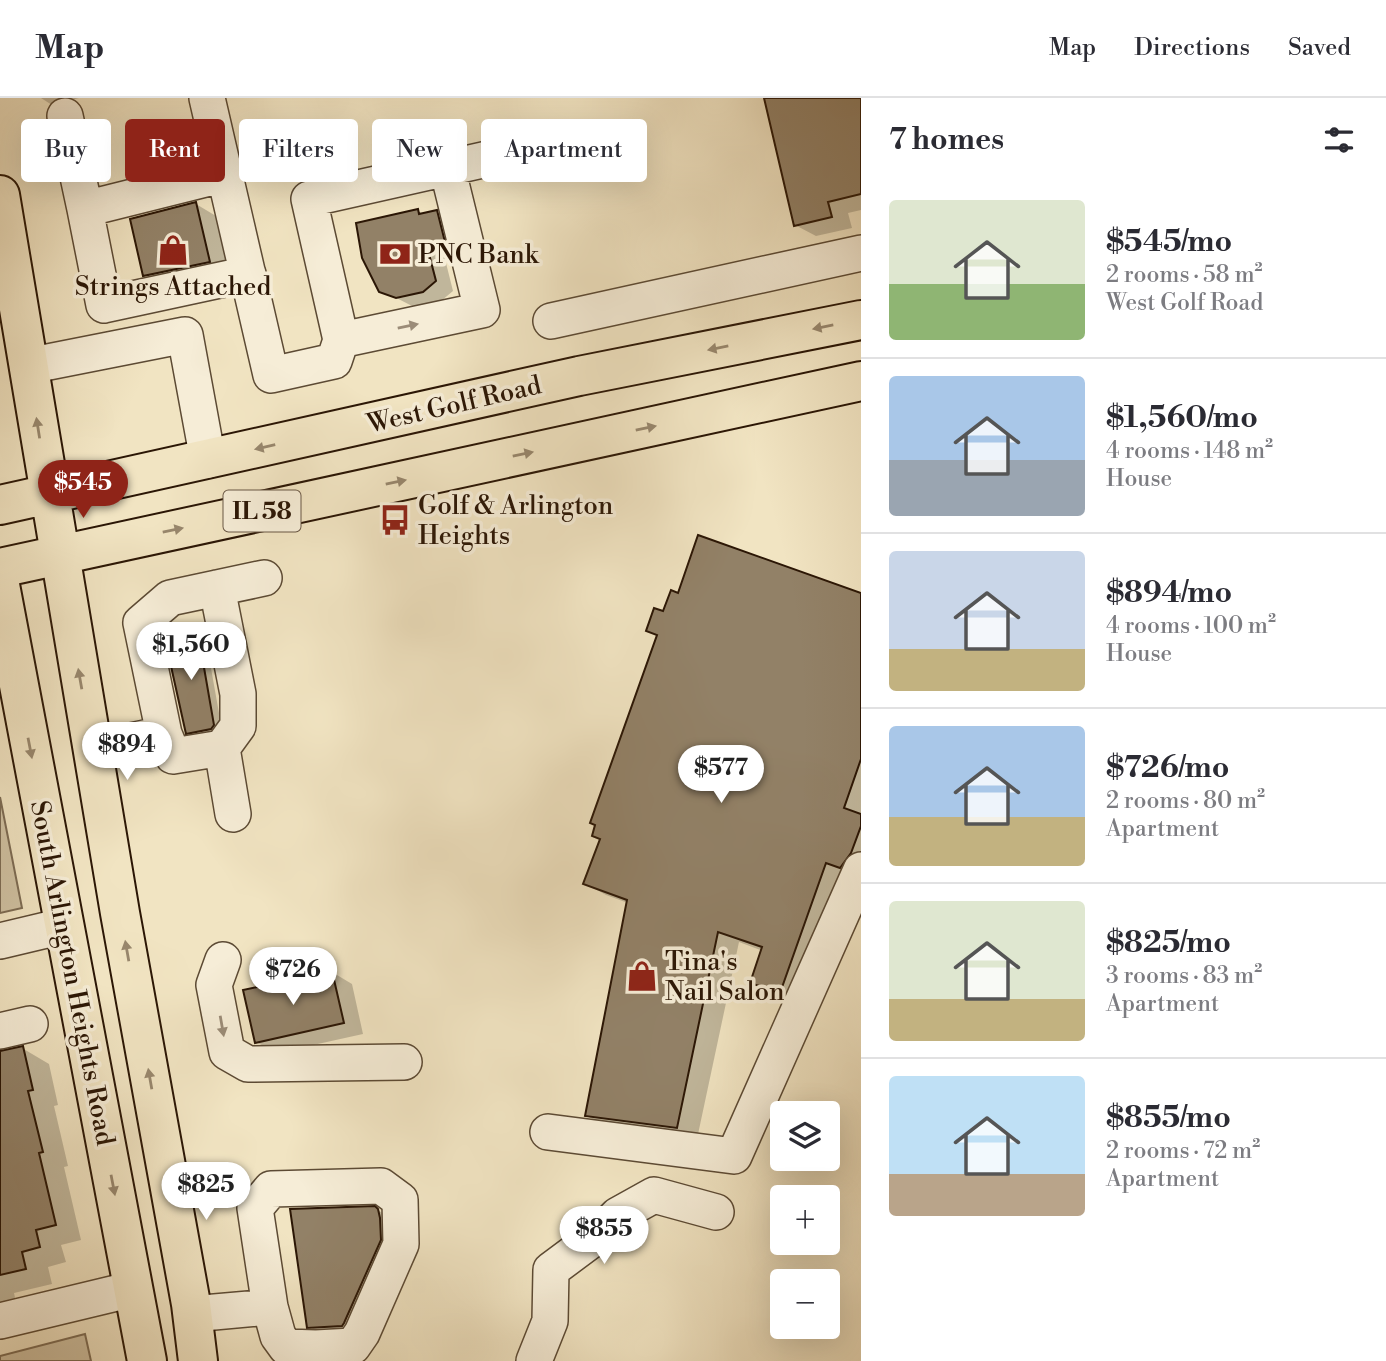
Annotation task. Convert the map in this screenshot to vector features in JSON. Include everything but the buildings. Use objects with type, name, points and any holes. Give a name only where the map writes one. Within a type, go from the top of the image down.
[{"type":"main road","name":"South Arlington Heights Road","points":[[0,195],[198,1361]]},
{"type":"main road","name":"West Golf Road","points":[[49,495],[579,376],[861,320]]},
{"type":"main road","name":"IL 58","points":[[0,568],[861,381]]},
{"type":"main road","name":"IL 58","points":[[0,505],[49,495]]},
{"type":"main road","name":"South Arlington Heights Road","points":[[0,585],[147,1361]]},
{"type":"street","points":[[207,98],[212,119]]},
{"type":"street","points":[[65,116],[104,305],[248,274]]},
{"type":"street","points":[[225,174],[271,375],[334,361],[341,340],[309,199],[382,182]]},
{"type":"street","points":[[85,209],[193,182]]},
{"type":"street","points":[[341,340],[482,310],[451,182]]},
{"type":"street","points":[[551,321],[861,253]]},
{"type":"street","points":[[28,366],[185,335],[208,460]]},
{"type":"street","points":[[216,588],[238,694],[238,726],[222,748],[173,756],[164,734],[141,622],[170,598],[216,588],[264,578]]},
{"type":"street","points":[[92,749],[164,734]]},
{"type":"street","points":[[222,748],[233,814]]},
{"type":"street","points":[[548,1132],[734,1156],[861,870]]},
{"type":"street","points":[[0,941],[63,926]]},
{"type":"street","points":[[223,960],[215,985],[227,1052],[248,1064],[404,1062]]},
{"type":"street","points":[[381,1186],[400,1200],[401,1244],[362,1333],[353,1346],[316,1349],[286,1347],[278,1336],[270,1307],[256,1208],[271,1189],[381,1186]]},
{"type":"street","points":[[534,1361],[550,1321],[551,1270],[598,1235],[618,1215],[654,1195],[716,1212]]},
{"type":"street","points":[[0,1321],[133,1289]]},
{"type":"street","points":[[192,1314],[270,1307]]},
{"type":"shaded area","points":[[0,797],[22,908],[0,913]]},
{"type":"shaded area","points":[[85,1334],[91,1361],[0,1361],[0,1356]]},
{"type":"place","name":"Strings Attached","points":[[173,250]]},
{"type":"place","name":"PNC Bank","points":[[395,254]]},
{"type":"place","name":"Golf & Arlington Heights","points":[[395,520]]},
{"type":"place","name":"Tina's Nail Salon","points":[[642,976]]}]
